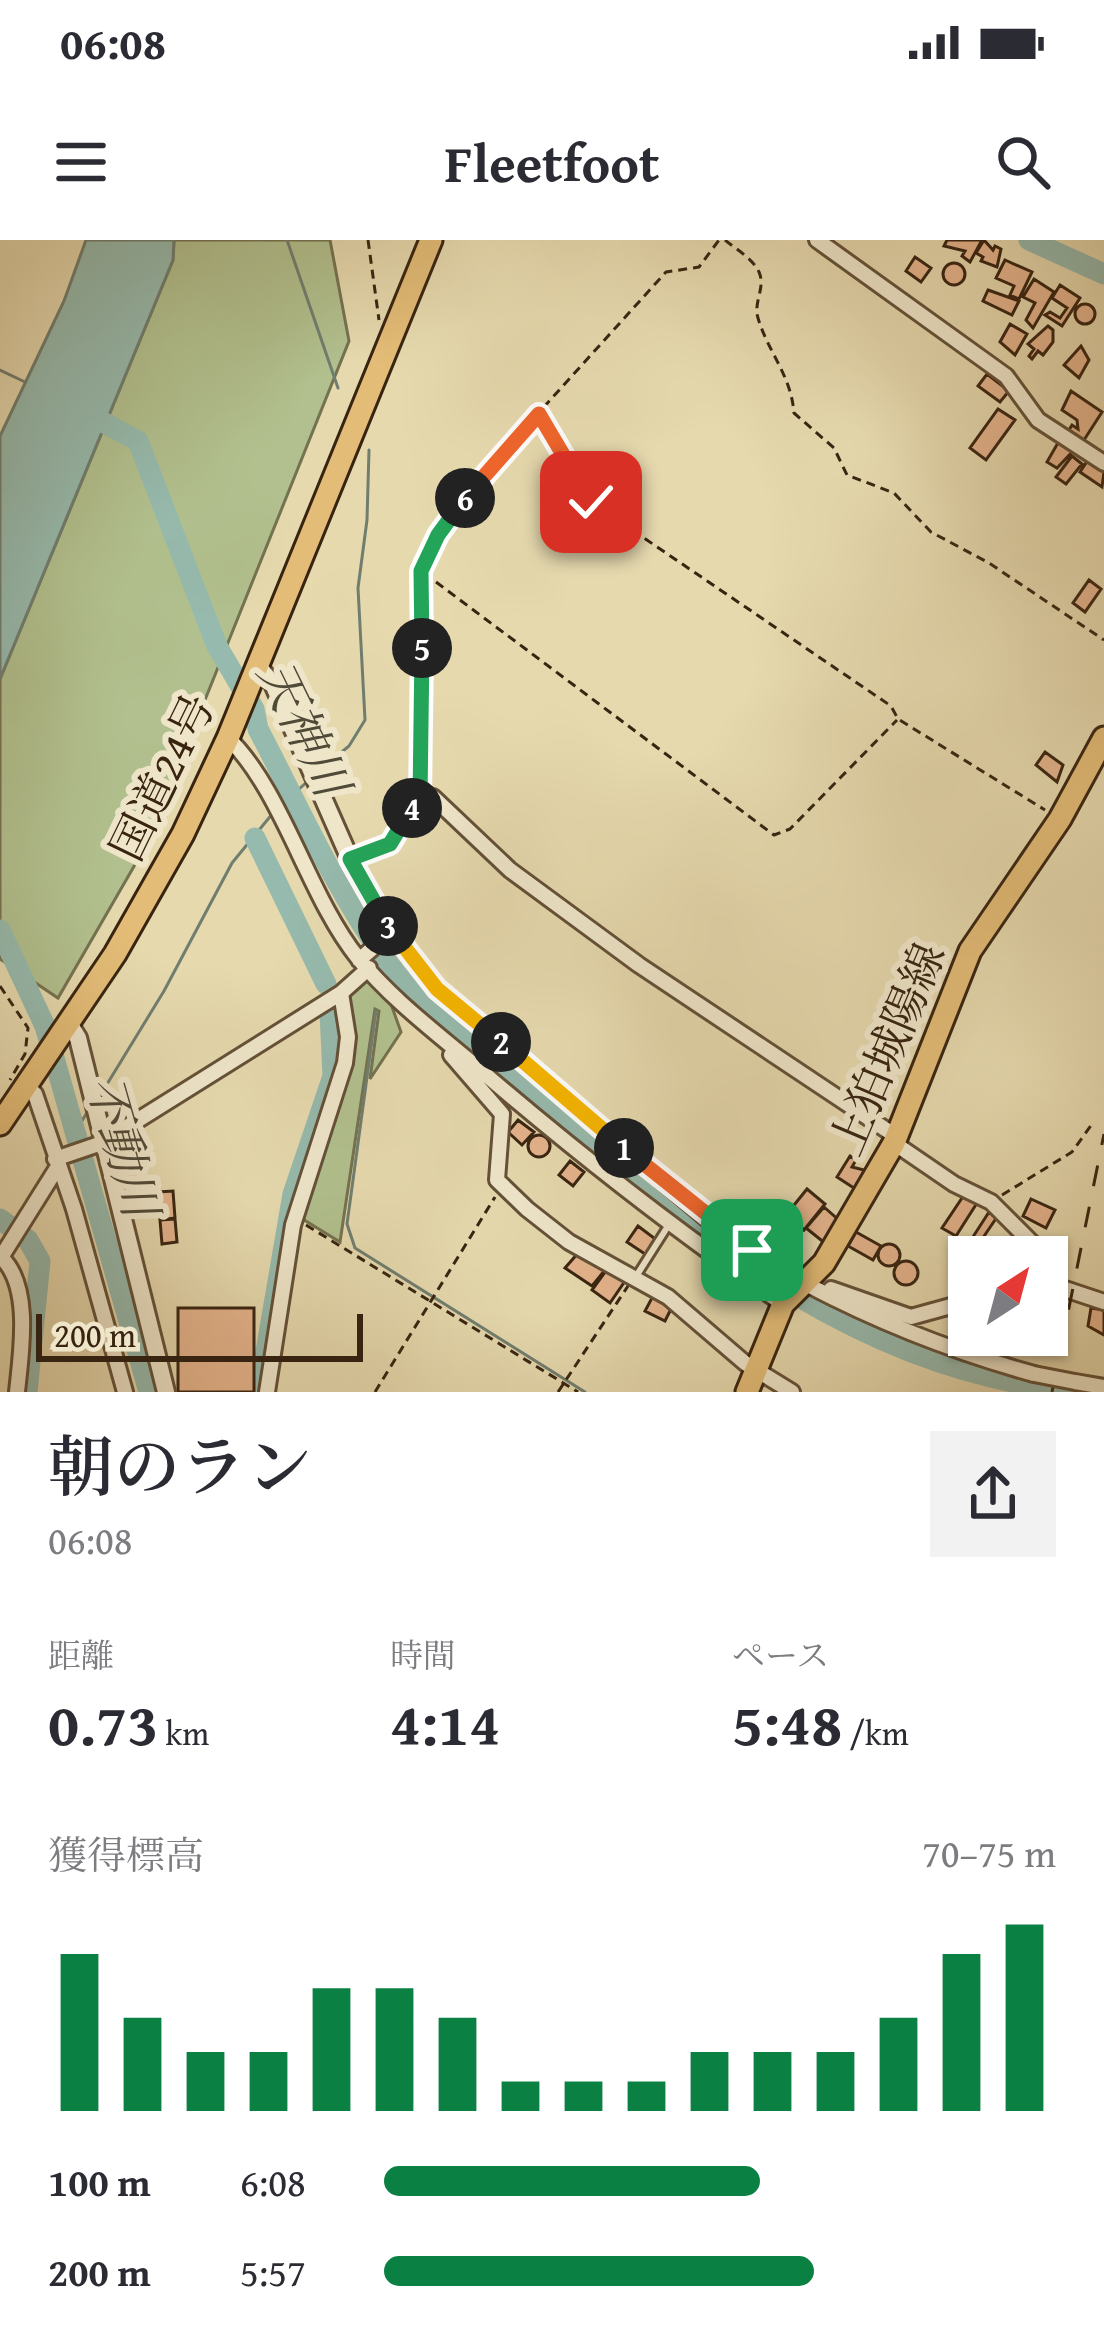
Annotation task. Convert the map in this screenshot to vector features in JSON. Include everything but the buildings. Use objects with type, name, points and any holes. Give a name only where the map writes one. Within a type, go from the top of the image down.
[{"type":"main road","name":"国道24号","points":[[0,1124],[23,1081],[68,1028],[183,834],[258,667],[431,240]]},
{"type":"main road","name":"上狛城陽線","points":[[747,1392],[794,1294],[844,1233],[896,1140],[970,951],[1060,819],[1104,738]]},
{"type":"street","points":[[818,240],[1006,376],[1038,420],[1104,463]]},
{"type":"street","points":[[258,667],[273,684],[350,859],[390,935],[437,989],[794,1294],[911,1317],[948,1307]]},
{"type":"street","points":[[228,738],[364,961],[500,1109],[504,1126],[495,1171],[502,1185],[569,1243],[668,1297],[757,1370],[792,1392]]},
{"type":"street","points":[[350,859],[390,844],[420,799],[433,797],[510,870],[954,1184],[991,1202],[1026,1236]]},
{"type":"street","points":[[17,1392],[20,1304],[16,1278],[4,1253],[58,1161],[100,1144],[341,993],[390,935]]},
{"type":"street","points":[[267,1392],[295,1218],[346,1063],[348,1037],[341,993]]},
{"type":"street","points":[[68,1028],[78,1038],[100,1144],[166,1392]]},
{"type":"street","points":[[429,1028],[668,1226],[794,1294],[962,1354],[1104,1388]]},
{"type":"street","points":[[23,1081],[35,1094],[74,1208],[125,1392]]},
{"type":"street","points":[[1068,1288],[1104,1302]]},
{"type":"lane","points":[[632,1280],[653,1255],[668,1226]]},
{"type":"path","points":[[368,240],[379,320],[389,344]]},
{"type":"path","points":[[420,799],[421,571],[438,535],[476,482],[666,272],[699,267],[722,240],[757,267],[759,321],[789,378],[794,413],[834,448],[847,476],[894,493],[931,532],[989,563],[1104,640]]},
{"type":"path","points":[[539,414],[591,502],[891,706],[898,719],[1060,819]]},
{"type":"path","points":[[421,571],[774,836],[790,829],[898,719]]},
{"type":"path","points":[[0,986],[28,1028],[23,1081]]},
{"type":"path","points":[[991,1202],[1072,1152],[1092,1124]]},
{"type":"path","points":[[375,1392],[502,1185]]},
{"type":"path","points":[[295,1218],[578,1392]]},
{"type":"path","points":[[558,1392],[632,1280]]},
{"type":"green space","points":[[174,240],[330,240],[349,341],[148,842],[58,998],[0,959],[0,679],[173,260]]},
{"type":"green space","points":[[367,978],[387,993],[401,1032],[370,1079],[379,1011],[375,1009],[340,1242],[301,1218],[349,1074],[353,1045],[349,994]]},
{"type":"water","points":[[86,240],[174,240],[173,260],[0,679],[0,436],[64,301]]},
{"type":"waterway","points":[[287,240],[338,388]]},
{"type":"waterway","points":[[1029,240],[1104,274]]},
{"type":"waterway","points":[[0,370],[25,382]]},
{"type":"waterway","name":"天神川","points":[[84,412],[138,441],[217,646],[254,709],[258,729],[349,904],[418,998],[694,1227],[806,1301],[926,1358],[1062,1392]]},
{"type":"waterway","points":[[320,770],[349,746],[365,720],[358,588],[369,450]]},
{"type":"waterway","name":"天神川","points":[[280,806],[308,781]]},
{"type":"waterway","points":[[101,1094],[164,991],[232,863],[273,813]]},
{"type":"waterway","points":[[255,838],[326,984]]},
{"type":"waterway","name":"不動川","points":[[0,930],[45,1026],[149,1392]]},
{"type":"waterway","name":"天神川","points":[[387,961],[388,967]]},
{"type":"waterway","points":[[376,1011],[347,1224],[355,1248],[585,1392]]},
{"type":"waterway","points":[[259,1392],[293,1194],[333,1076],[330,1013]]},
{"type":"waterway","points":[[75,1132],[88,1111]]},
{"type":"waterway","points":[[0,1219],[28,1240],[40,1261],[27,1392]]},
{"type":"railway","points":[[1052,1392],[1104,1134]]},
{"type":"route","points":[[591,502],[539,414],[476,482],[438,535],[421,571],[420,799],[390,844],[350,859],[392,933],[437,989],[653,1174],[752,1250]]}]
